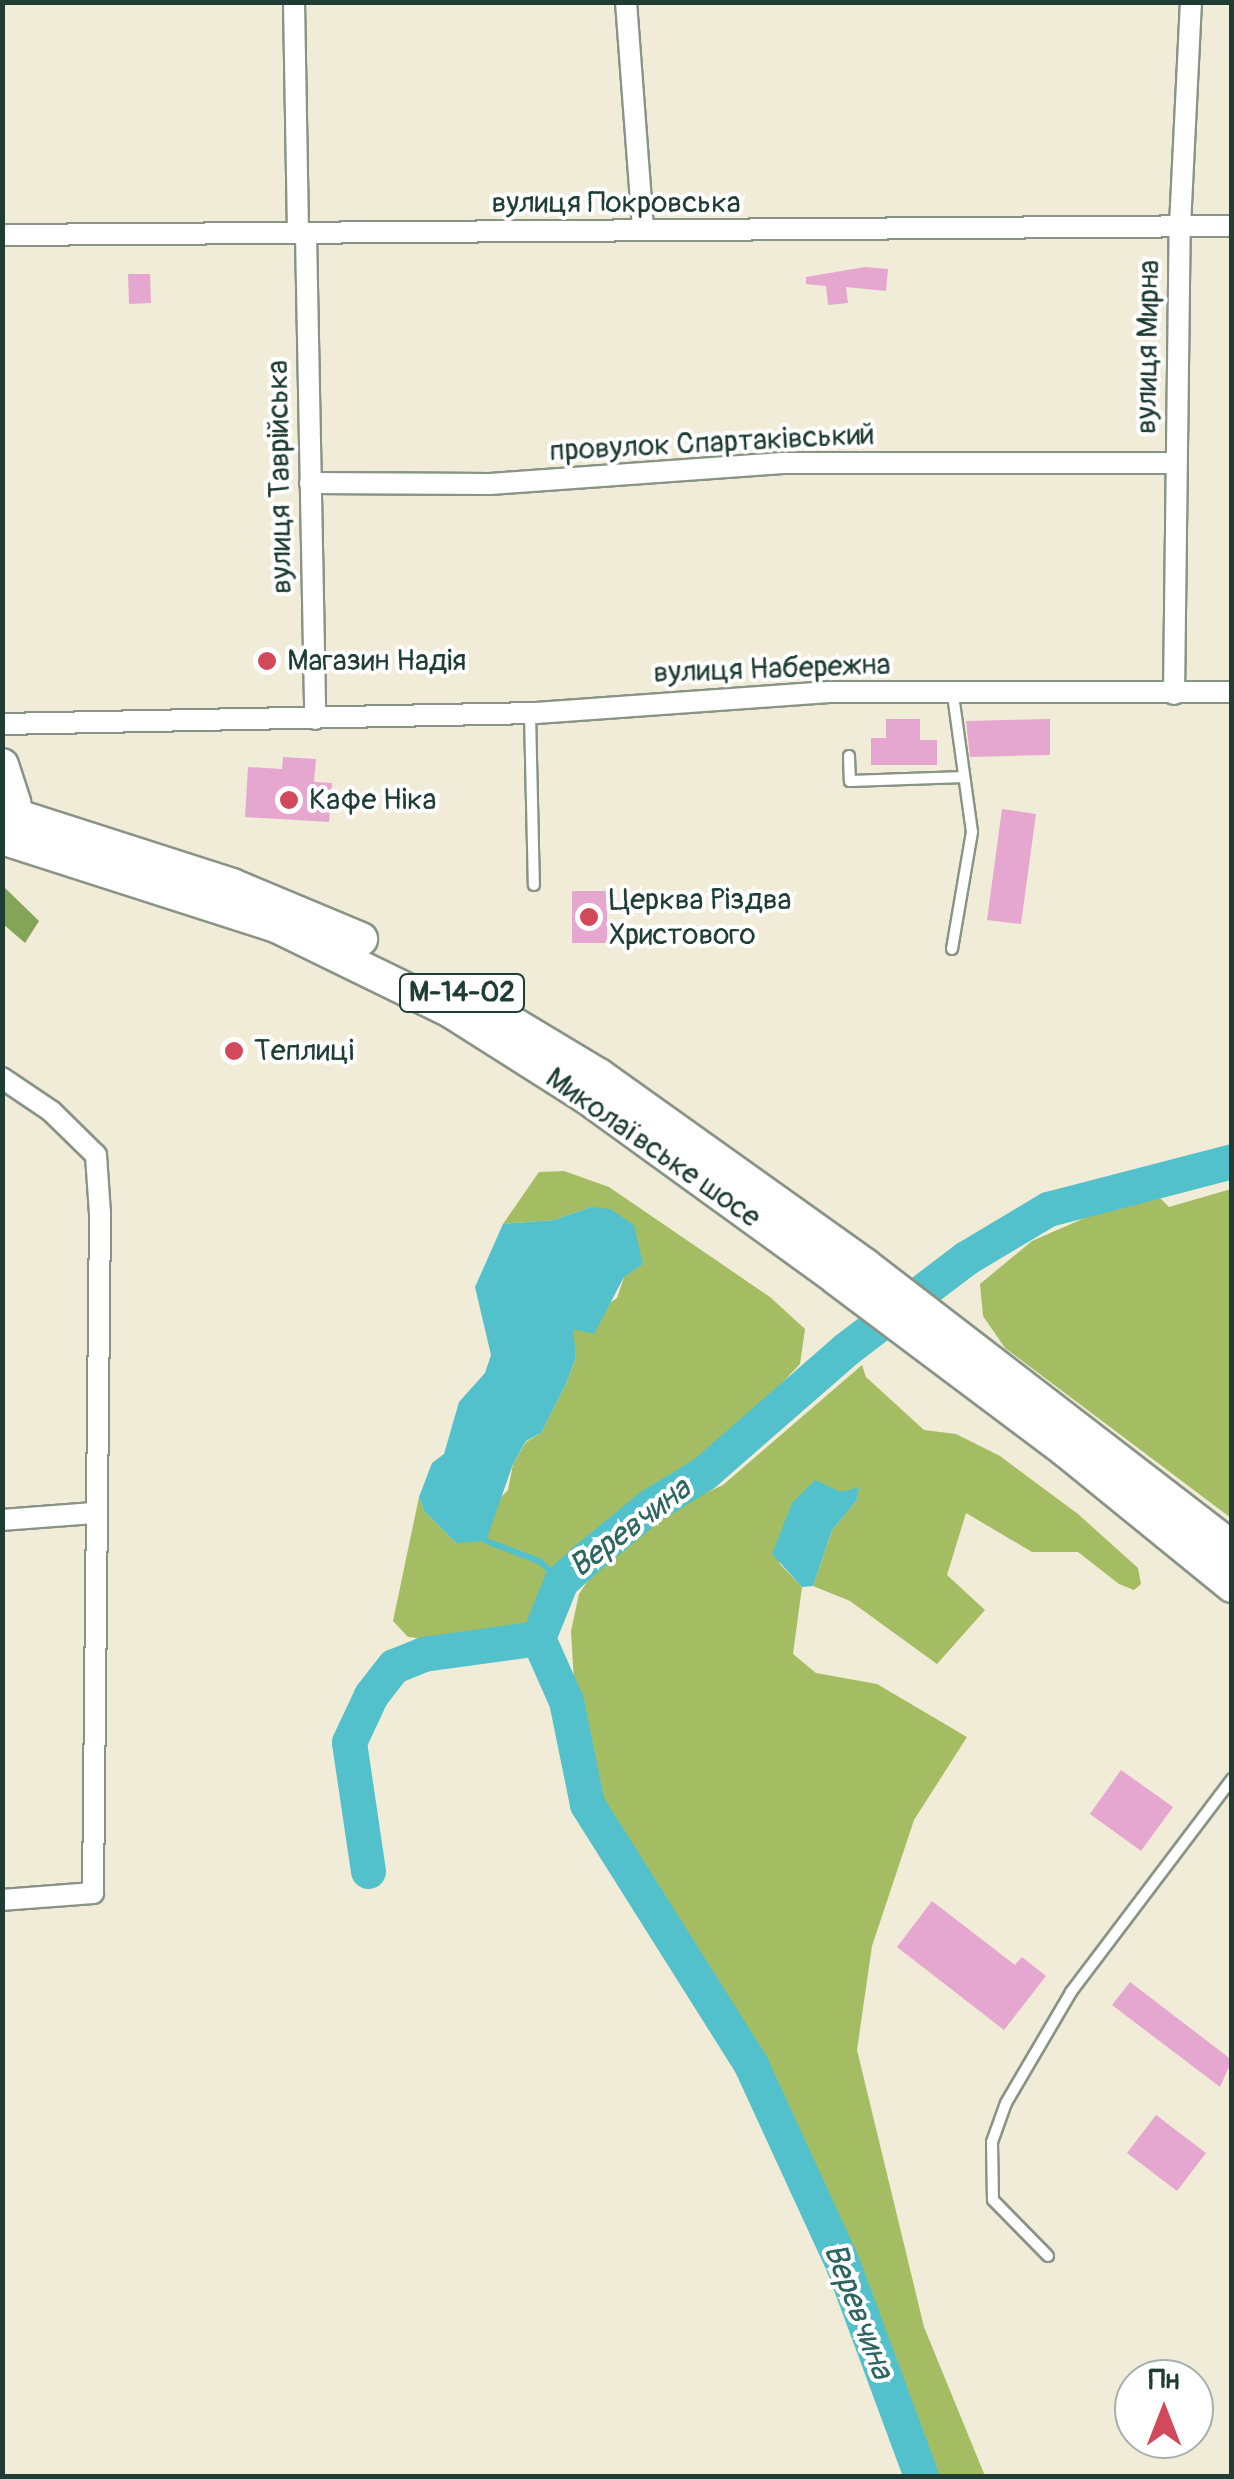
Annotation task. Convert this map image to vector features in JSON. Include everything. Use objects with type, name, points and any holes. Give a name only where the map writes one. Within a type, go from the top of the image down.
[{"type":"main road","points":[[2,765],[5,821]]},
{"type":"main road","name":"Миколаївське шосе","points":[[5,821],[232,885],[404,959],[599,1075],[946,1343],[1232,1548]]},
{"type":"main road","name":"Миколаївське шосе","points":[[946,1343],[1232,1586]]},
{"type":"street","name":"вулиця Таврійська","points":[[294,2],[314,719]]},
{"type":"street","points":[[626,2],[643,229]]},
{"type":"street","name":"вулиця Мирна","points":[[1174,694],[1180,226],[1190,2]]},
{"type":"street","name":"вулиця Покровська","points":[[2,235],[643,229],[834,234],[1232,226]]},
{"type":"street","name":"провулок Спартаківський","points":[[310,482],[490,484],[786,463],[1176,463]]},
{"type":"street","name":"вулиця Набережна","points":[[2,724],[530,712],[814,692],[1232,692]]},
{"type":"street","points":[[2,1900],[92,1894],[96,1155],[80,1134],[5,1079]]},
{"type":"street","points":[[2,1520],[94,1513]]},
{"type":"lane","points":[[952,949],[972,832],[953,694]]},
{"type":"lane","points":[[530,712],[534,884]]},
{"type":"lane","points":[[849,756],[850,781],[964,777]]},
{"type":"lane","points":[[1048,2256],[994,2200],[992,2142],[1006,2104],[1072,1992],[1232,1779]]},
{"type":"green space","points":[[3,886],[39,921],[25,943],[3,924]]},
{"type":"green space","points":[[564,1171],[609,1187],[770,1297],[805,1329],[800,1364],[726,1442],[565,1559],[549,1582],[540,1622],[444,1641],[408,1637],[393,1621],[419,1497],[424,1511],[456,1543],[508,1490],[513,1464],[526,1442],[541,1433],[576,1357],[572,1329],[617,1298],[624,1277],[591,1207],[554,1220],[503,1224],[539,1172]]},
{"type":"green space","points":[[1151,1189],[1169,1207],[1231,1189],[1231,1518],[1005,1348],[983,1316],[980,1284],[1032,1241]]},
{"type":"green space","points":[[862,1365],[866,1377],[924,1430],[956,1434],[1000,1456],[1078,1514],[1138,1568],[1141,1584],[1134,1590],[1119,1584],[1078,1552],[1032,1552],[966,1513],[947,1575],[985,1610],[937,1664],[850,1601],[813,1586],[832,1530],[857,1500],[858,1487],[779,1563],[802,1587],[793,1654],[816,1673],[877,1684],[967,1737],[914,1820],[872,1946],[857,2050],[924,2327],[985,2476],[912,2476],[827,2218],[741,2061],[609,1849],[575,1699],[571,1631],[579,1594],[597,1567],[688,1501],[723,1485]]},
{"type":"water","points":[[591,1207],[610,1209],[634,1225],[643,1264],[624,1277],[594,1334],[573,1329],[576,1357],[566,1384],[541,1433],[526,1441],[513,1464],[486,1541],[456,1543],[424,1511],[419,1497],[432,1463],[444,1454],[459,1402],[485,1373],[491,1355],[475,1287],[503,1224],[554,1220]]},
{"type":"water","points":[[815,1480],[841,1492],[859,1487],[857,1500],[832,1530],[813,1586],[802,1587],[772,1554],[792,1503]]},
{"type":"building","points":[[865,267],[888,269],[886,291],[846,287],[848,303],[828,305],[826,286],[806,284],[806,277]]},
{"type":"building","points":[[128,274],[150,274],[151,303],[129,304]]},
{"type":"building","points":[[886,719],[920,719],[920,740],[937,740],[937,765],[871,765],[871,738],[886,738]]},
{"type":"building","points":[[1050,719],[1050,755],[970,757],[966,721]]},
{"type":"building","name":"Кафе Ніка","points":[[283,757],[316,759],[314,782],[332,783],[329,822],[245,817],[248,767],[282,769]]},
{"type":"building","points":[[1002,809],[1036,814],[1021,924],[987,920]]},
{"type":"building","name":"Церква Різдва Христового","points":[[572,891],[607,891],[607,943],[572,943]]},
{"type":"building","points":[[1121,1770],[1173,1807],[1141,1851],[1090,1814]]},
{"type":"building","points":[[932,1901],[1015,1965],[1022,1957],[1046,1976],[1004,2030],[897,1947]]},
{"type":"building","points":[[1130,1982],[1232,2060],[1220,2087],[1112,2005]]},
{"type":"building","points":[[1156,2115],[1206,2153],[1177,2191],[1127,2153]]},
{"type":"waterway","name":"Веревчина","points":[[921,2476],[843,2265],[750,2063],[587,1804],[566,1701],[538,1638],[561,1581],[583,1561],[650,1506],[704,1473],[846,1349],[966,1258],[1048,1209],[1232,1161]]},
{"type":"waterway","points":[[486,1541],[539,1561],[561,1581]]},
{"type":"waterway","points":[[368,1871],[349,1742],[371,1695],[394,1666],[423,1654],[538,1638]]},
{"type":"place","name":"Магазин Надія","points":[[267,661]]},
{"type":"place","name":"Кафе Ніка","points":[[289,800]]},
{"type":"place","name":"Церква Різдва Христового","points":[[589,917]]},
{"type":"place","name":"Теплиці","points":[[234,1051]]}]
